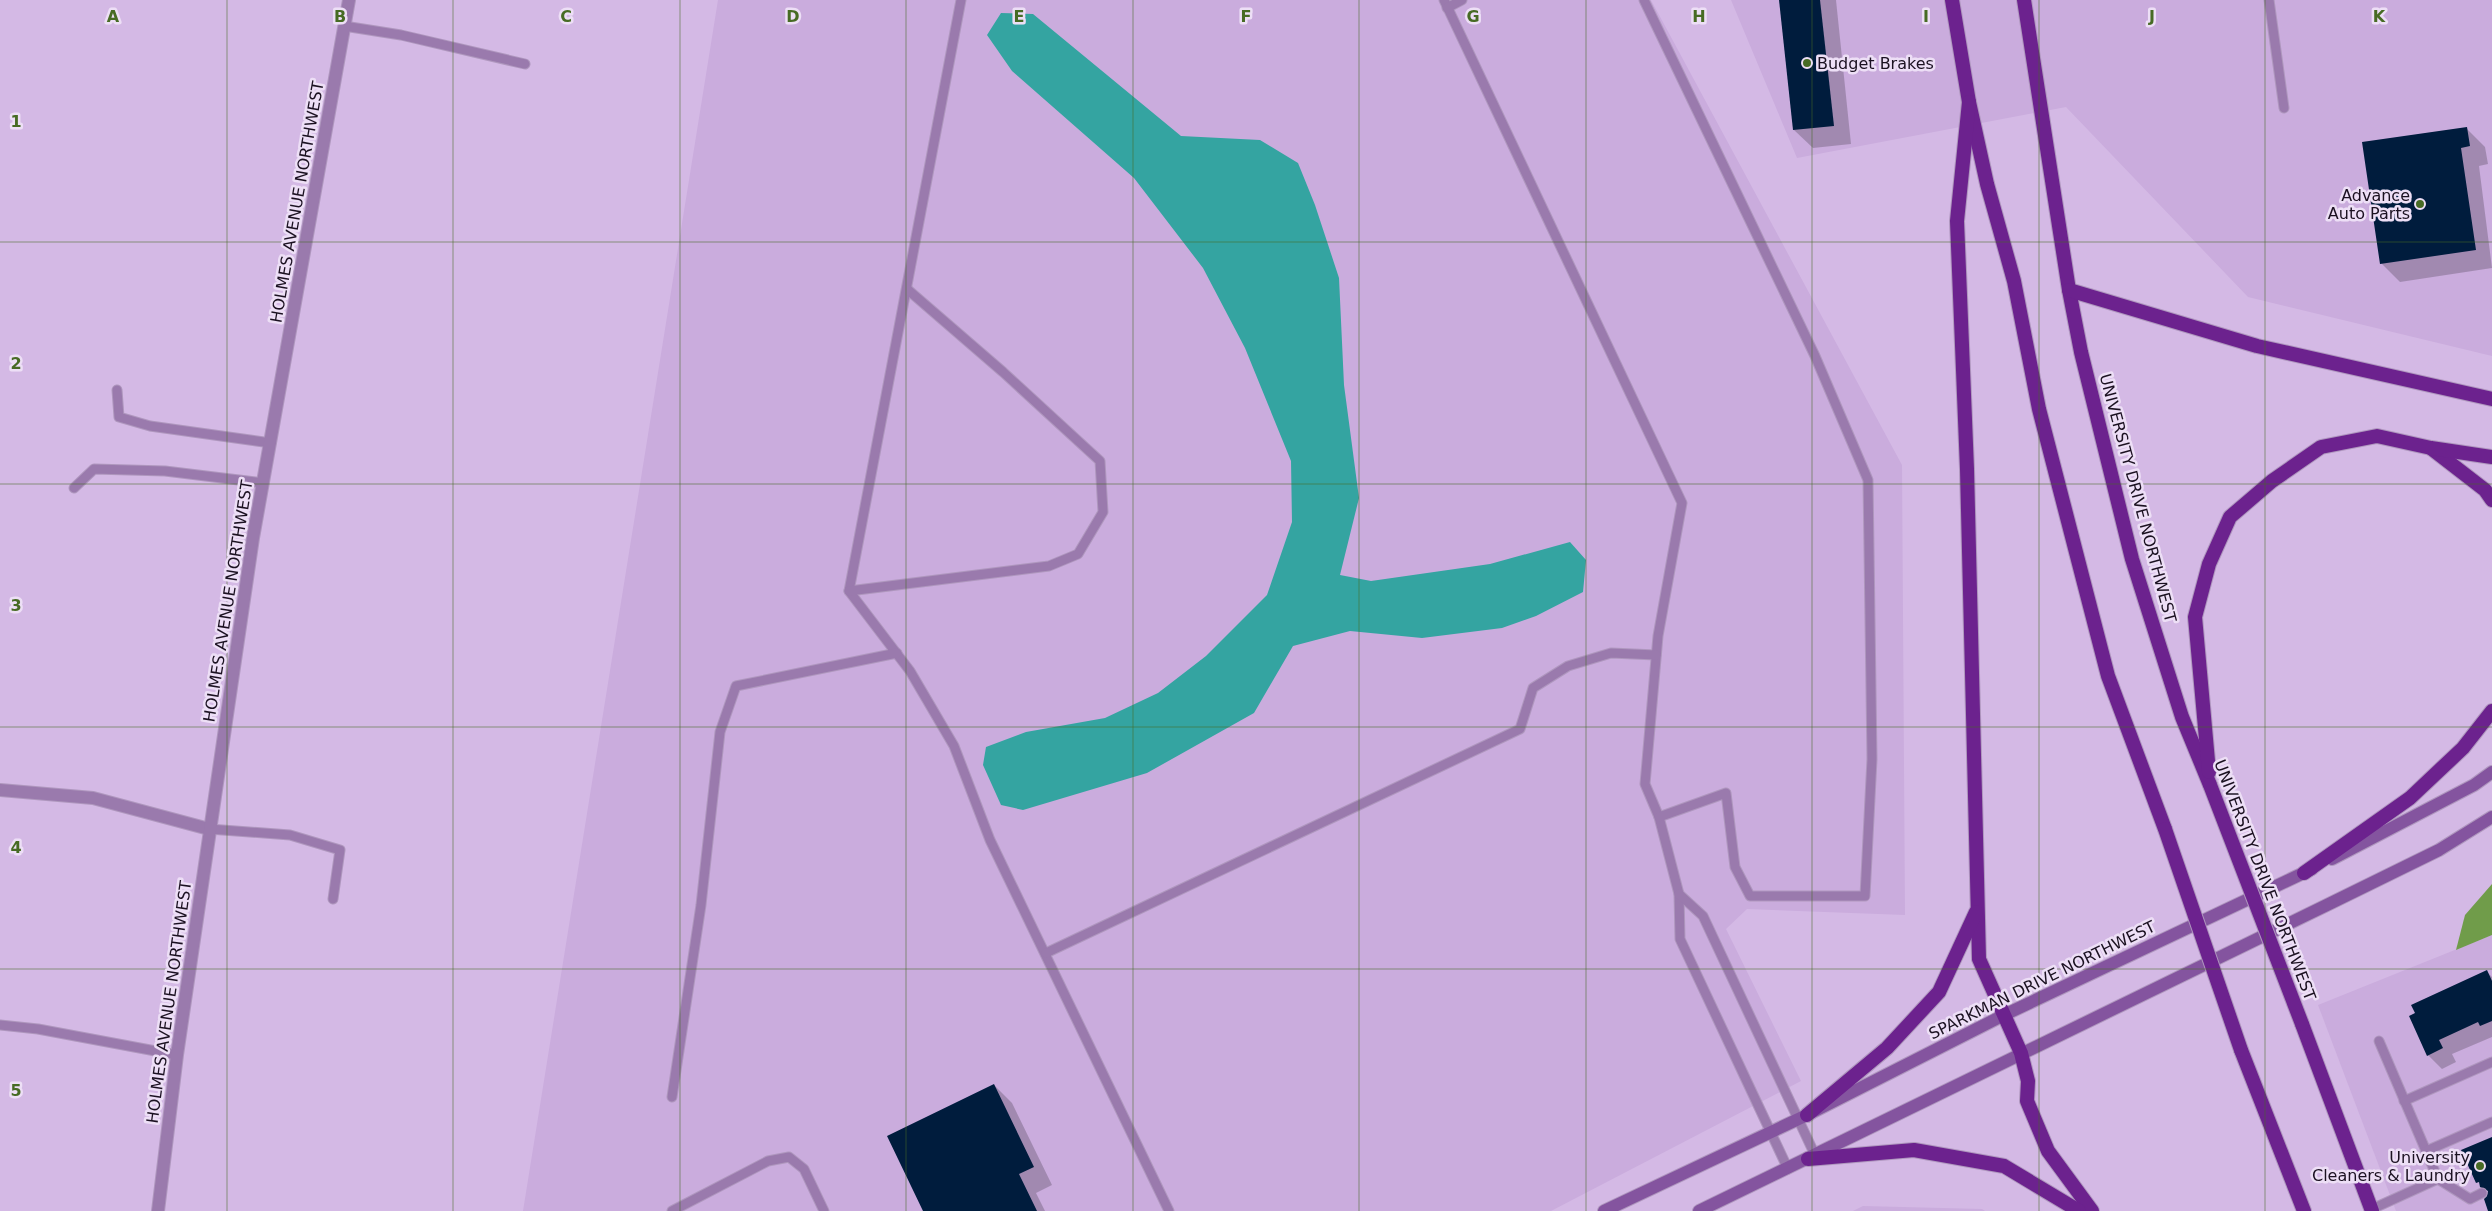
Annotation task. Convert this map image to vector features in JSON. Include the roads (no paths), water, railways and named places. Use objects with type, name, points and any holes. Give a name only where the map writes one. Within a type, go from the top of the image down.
[{"type":"highway","points":[[1952,0],[1969,102],[1988,184],[2014,281],[2039,408],[2108,676],[2165,829],[2241,1050],[2304,1211]]},
{"type":"highway","name":"UNIVERSITY DRIVE NORTHWEST","points":[[2024,0],[2068,290],[2081,352],[2132,559],[2182,717],[2302,1024],[2372,1210]]},
{"type":"highway","points":[[1969,102],[1957,221],[1967,468],[1979,959],[2021,1053],[2028,1080],[2027,1101],[2048,1151],[2092,1211]]},
{"type":"highway","points":[[2068,290],[2257,346],[2492,399]]},
{"type":"highway","points":[[2210,786],[2196,617],[2209,564],[2230,517],[2272,481],[2321,447],[2377,436],[2431,448],[2492,457]]},
{"type":"highway","points":[[2431,448],[2485,490],[2492,500]]},
{"type":"highway","points":[[2304,873],[2410,798],[2463,748],[2492,711]]},
{"type":"highway","points":[[1802,1117],[1887,1048],[1939,992],[1978,909]]},
{"type":"highway","points":[[1812,1157],[1914,1150],[2004,1166],[2079,1211]]},
{"type":"main road","name":"SPARKMAN DRIVE NORTHWEST","points":[[1604,1211],[1802,1117],[2004,1015],[2304,873],[2474,785],[2492,772]]},
{"type":"main road","points":[[1699,1211],[2440,850],[2492,817]]},
{"type":"street","name":"HOLMES AVENUE NORTHWEST","points":[[158,1211],[177,1055],[209,829],[263,483],[349,0]]},
{"type":"street","points":[[0,790],[92,798],[209,829]]},
{"type":"lane","points":[[961,0],[849,591],[910,670],[954,746],[990,840],[1169,1211]]},
{"type":"lane","points":[[1462,0],[1446,4],[1682,503],[1656,656],[1645,784],[1659,817],[1679,894],[1680,939],[1788,1169]]},
{"type":"lane","points":[[1644,0],[1815,356],[1868,480],[1872,759],[1864,896],[1750,896],[1735,868],[1726,793],[1659,817]]},
{"type":"lane","points":[[2269,0],[2284,108]]},
{"type":"lane","points":[[344,26],[401,35],[526,64]]},
{"type":"lane","points":[[849,591],[1049,566],[1078,554],[1103,512],[1100,461],[1004,372],[907,289]]},
{"type":"lane","points":[[117,390],[119,418],[150,426],[271,443]]},
{"type":"lane","points":[[74,488],[94,469],[165,471],[263,483]]},
{"type":"lane","points":[[672,1097],[701,905],[720,732],[736,686],[897,653]]},
{"type":"lane","points":[[1046,953],[1520,729],[1533,688],[1568,666],[1611,653],[1656,656]]},
{"type":"lane","points":[[209,829],[290,835],[340,850],[333,899]]},
{"type":"lane","points":[[1679,894],[1703,916],[1802,1117],[1812,1157]]},
{"type":"lane","points":[[0,1025],[38,1029],[177,1055]]},
{"type":"lane","points":[[2379,1041],[2438,1179],[2470,1199],[2482,1193]]},
{"type":"lane","points":[[2404,1101],[2492,1062]]},
{"type":"lane","points":[[2426,1151],[2492,1122]]},
{"type":"lane","points":[[672,1211],[768,1162],[789,1157],[804,1169],[824,1211]]},
{"type":"lane","points":[[2372,1210],[2438,1179]]},
{"type":"place","name":"Budget Brakes","points":[[1807,63]]},
{"type":"place","name":"Advance Auto Parts","points":[[2420,204]]},
{"type":"place","name":"University Cleaners & Laundry","points":[[2480,1166]]}]
